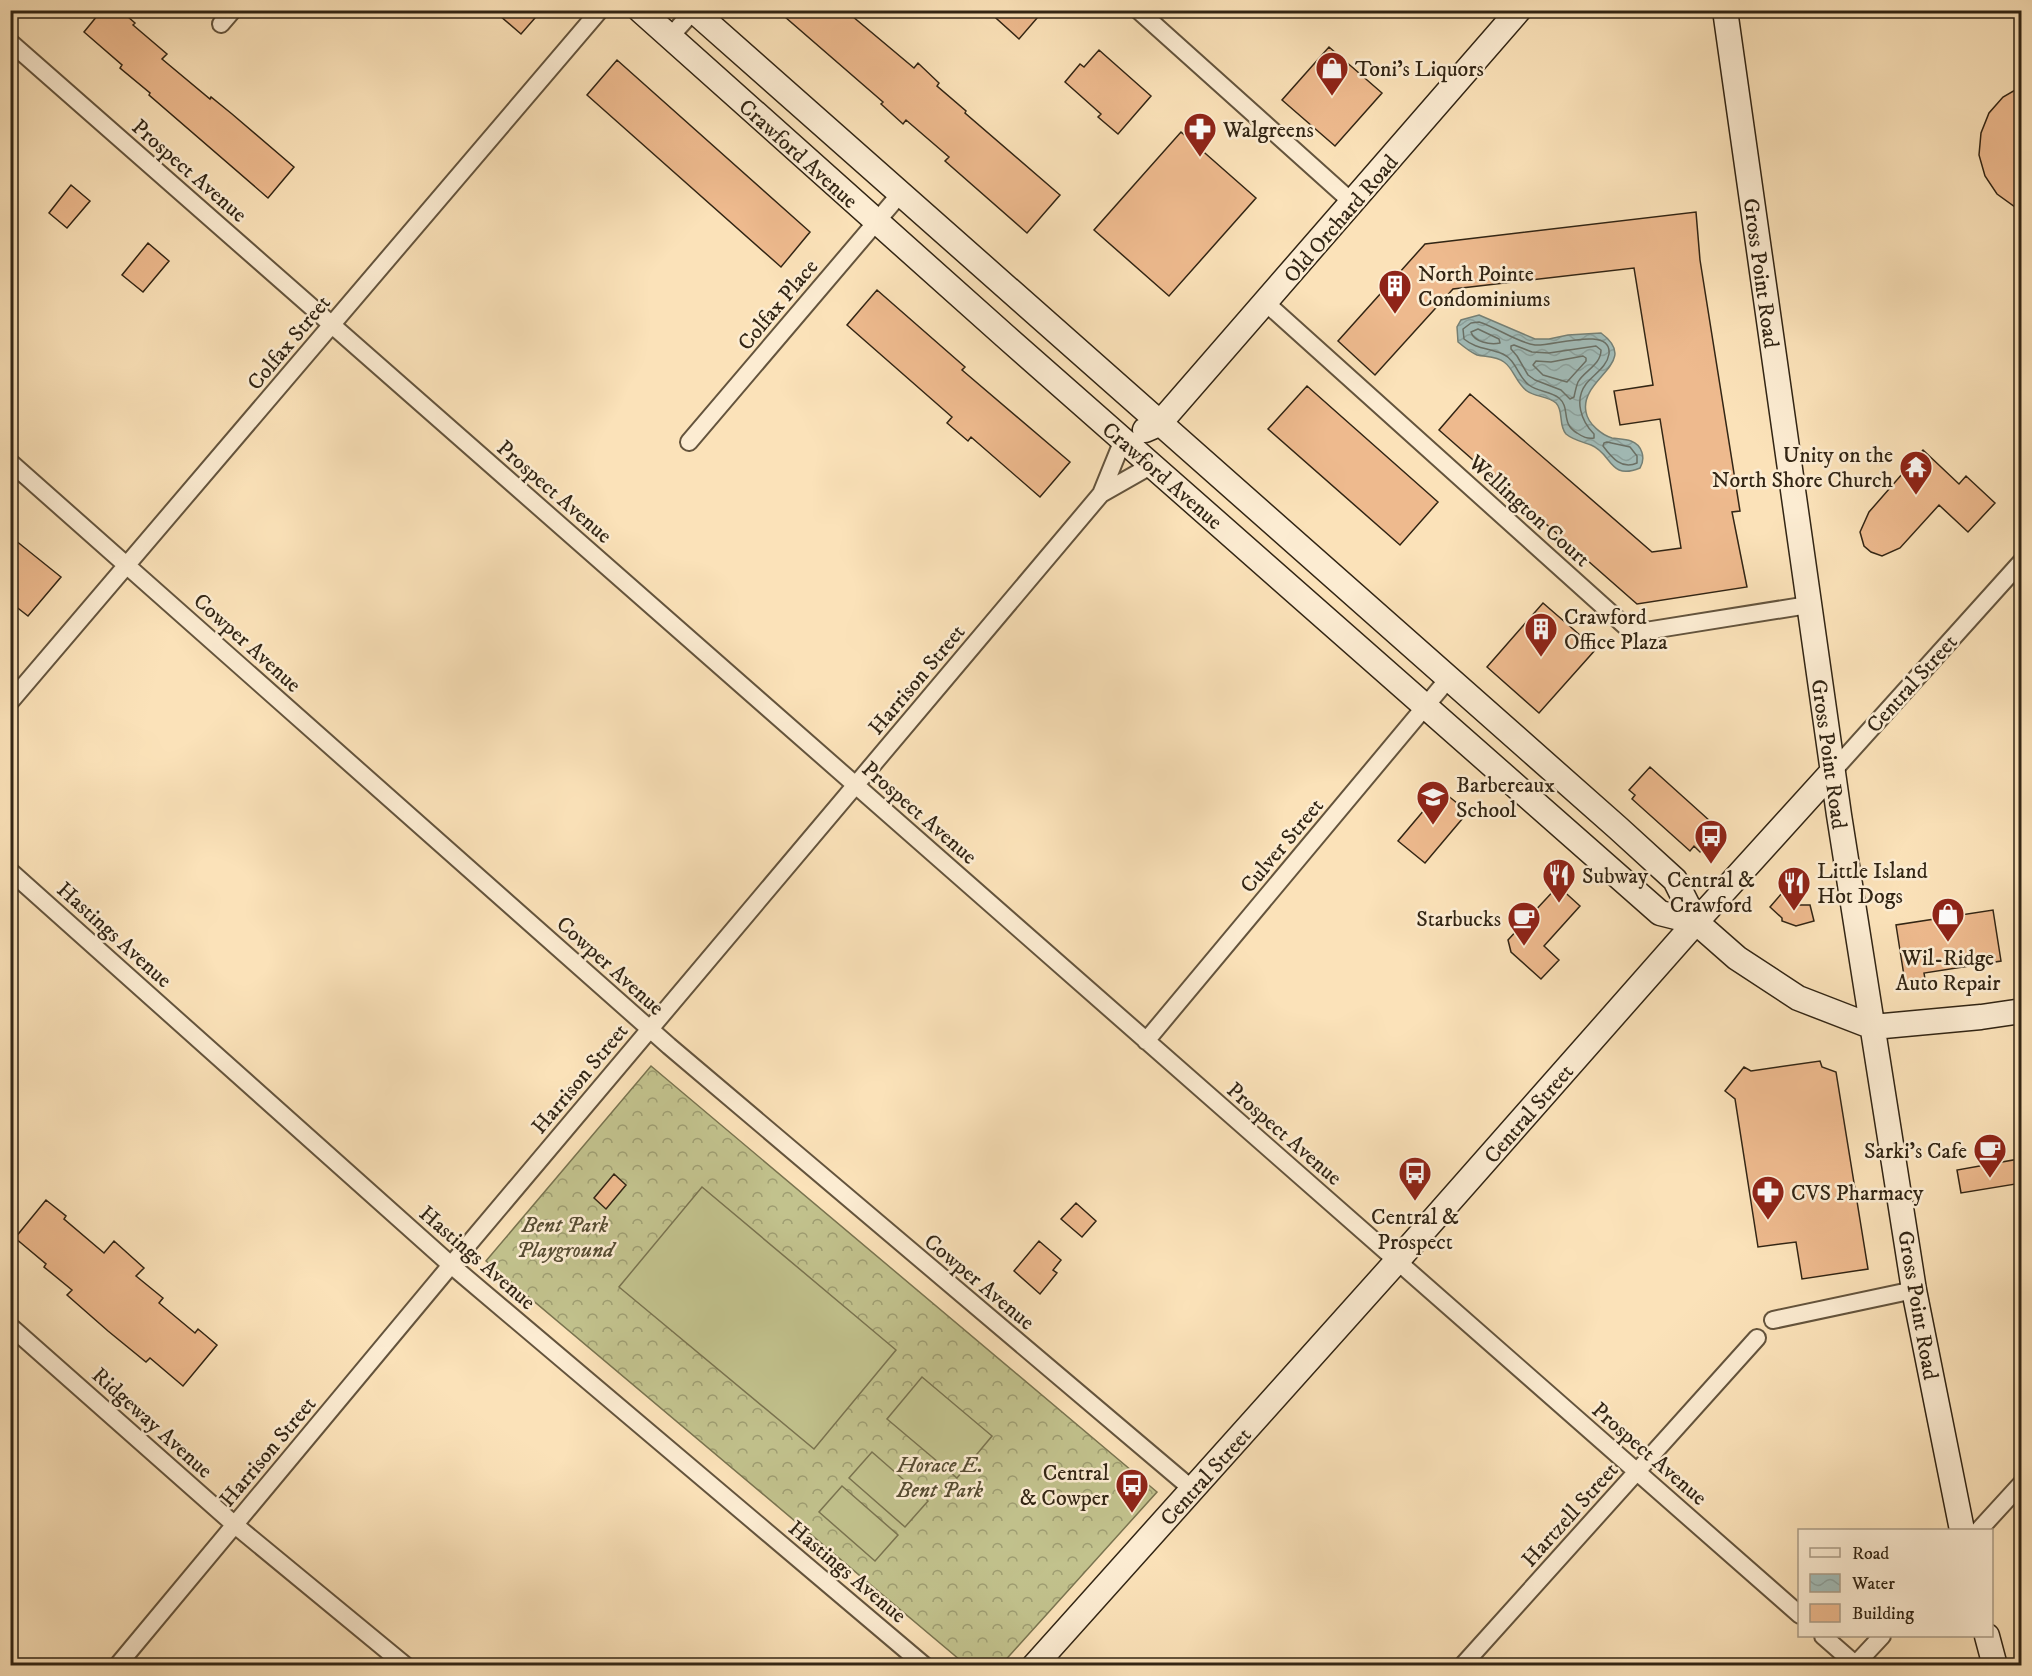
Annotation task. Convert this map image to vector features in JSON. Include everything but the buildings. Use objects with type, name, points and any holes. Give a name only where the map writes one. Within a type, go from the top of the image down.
[{"type":"main road","name":"Crawford Avenue","points":[[640,10],[1660,913],[1696,922]]},
{"type":"main road","name":"Old Orchard Road","points":[[1123,440],[1160,424],[1519,10]]},
{"type":"main road","name":"Gross Point Road","points":[[1725,10],[1832,772],[1914,1290],[1962,1529]]},
{"type":"main road","name":"Crawford Avenue","points":[[693,11],[1675,880],[1696,922],[1737,958],[1798,999],[1873,1027],[2022,1011]]},
{"type":"main road","points":[[1152,465],[1160,424]]},
{"type":"main road","name":"Central Street","points":[[1034,1665],[1832,772]]},
{"type":"main road","points":[[1988,1637],[1995,1665]]},
{"type":"street","points":[[220,24],[233,10]]},
{"type":"street","name":"Colfax Street","points":[[10,702],[600,10]]},
{"type":"street","points":[[1138,10],[1353,203]]},
{"type":"street","points":[[670,38],[693,11]]},
{"type":"street","name":"Prospect Avenue","points":[[10,42],[1798,1613]]},
{"type":"street","name":"Colfax Place","points":[[689,442],[900,194]]},
{"type":"street","name":"Wellington Court","points":[[1266,303],[1633,633],[1808,605]]},
{"type":"street","name":"Harrison Street","points":[[117,1665],[1101,494],[1123,440]]},
{"type":"street","name":"Cowper Avenue","points":[[10,462],[650,1029],[1192,1490]]},
{"type":"street","name":"Harrison Street","points":[[1101,494],[1152,465]]},
{"type":"street","name":"Central Street","points":[[1832,772],[2022,561]]},
{"type":"street","name":"Culver Street","points":[[1146,1041],[1449,678]]},
{"type":"street","name":"Hastings Avenue","points":[[10,871],[451,1265],[925,1665]]},
{"type":"street","points":[[1773,1320],[1914,1290]]},
{"type":"street","name":"Ridgeway Avenue","points":[[10,1326],[236,1525],[406,1665]]},
{"type":"street","name":"Hartzell Street","points":[[1462,1665],[1757,1338]]},
{"type":"street","points":[[1979,1529],[2022,1483]]},
{"type":"street","points":[[1825,1637],[1855,1665],[1880,1637]]},
{"type":"green space","name":"Horace E. Bent Park","points":[[651,1066],[1157,1492],[1001,1665],[966,1665],[486,1261]]},
{"type":"green space","points":[[702,1187],[896,1350],[814,1449],[619,1287]]},
{"type":"green space","points":[[922,1377],[992,1436],[957,1478],[887,1419]]},
{"type":"green space","points":[[872,1452],[928,1501],[905,1527],[849,1478]]},
{"type":"green space","points":[[842,1486],[898,1535],[875,1561],[819,1512]]},
{"type":"water","points":[[1479,315],[1535,339],[1601,333],[1612,344],[1615,353],[1612,362],[1586,400],[1587,416],[1592,425],[1604,434],[1635,443],[1643,456],[1640,468],[1630,471],[1616,469],[1598,449],[1566,434],[1556,403],[1527,391],[1501,360],[1477,355],[1458,342],[1457,327],[1461,320]]},
{"type":"place","name":"Toni's Liquors","points":[[1332,97]]},
{"type":"place","name":"Walgreens","points":[[1200,158]]},
{"type":"place","name":"North Pointe Condominiums","points":[[1395,315]]},
{"type":"place","name":"Unity on the North Shore Church","points":[[1916,496]]},
{"type":"place","name":"Crawford Office Plaza","points":[[1541,658]]},
{"type":"place","name":"Barbereaux School","points":[[1433,826]]},
{"type":"place","name":"Central & Crawford","points":[[1711,865]]},
{"type":"place","name":"Subway","points":[[1559,904]]},
{"type":"place","name":"Little Island Hot Dogs","points":[[1794,912]]},
{"type":"place","name":"Wil-Ridge Auto Repair","points":[[1948,943]]},
{"type":"place","name":"Starbucks","points":[[1524,947]]},
{"type":"place","name":"Sarki's Cafe","points":[[1990,1179]]},
{"type":"place","name":"Central & Prospect","points":[[1415,1202]]},
{"type":"place","name":"CVS Pharmacy","points":[[1768,1221]]},
{"type":"place","name":"Central & Cowper","points":[[1132,1514]]},
{"type":"park label","name":"Bent Park Playground","points":[[565,1236]]}]
